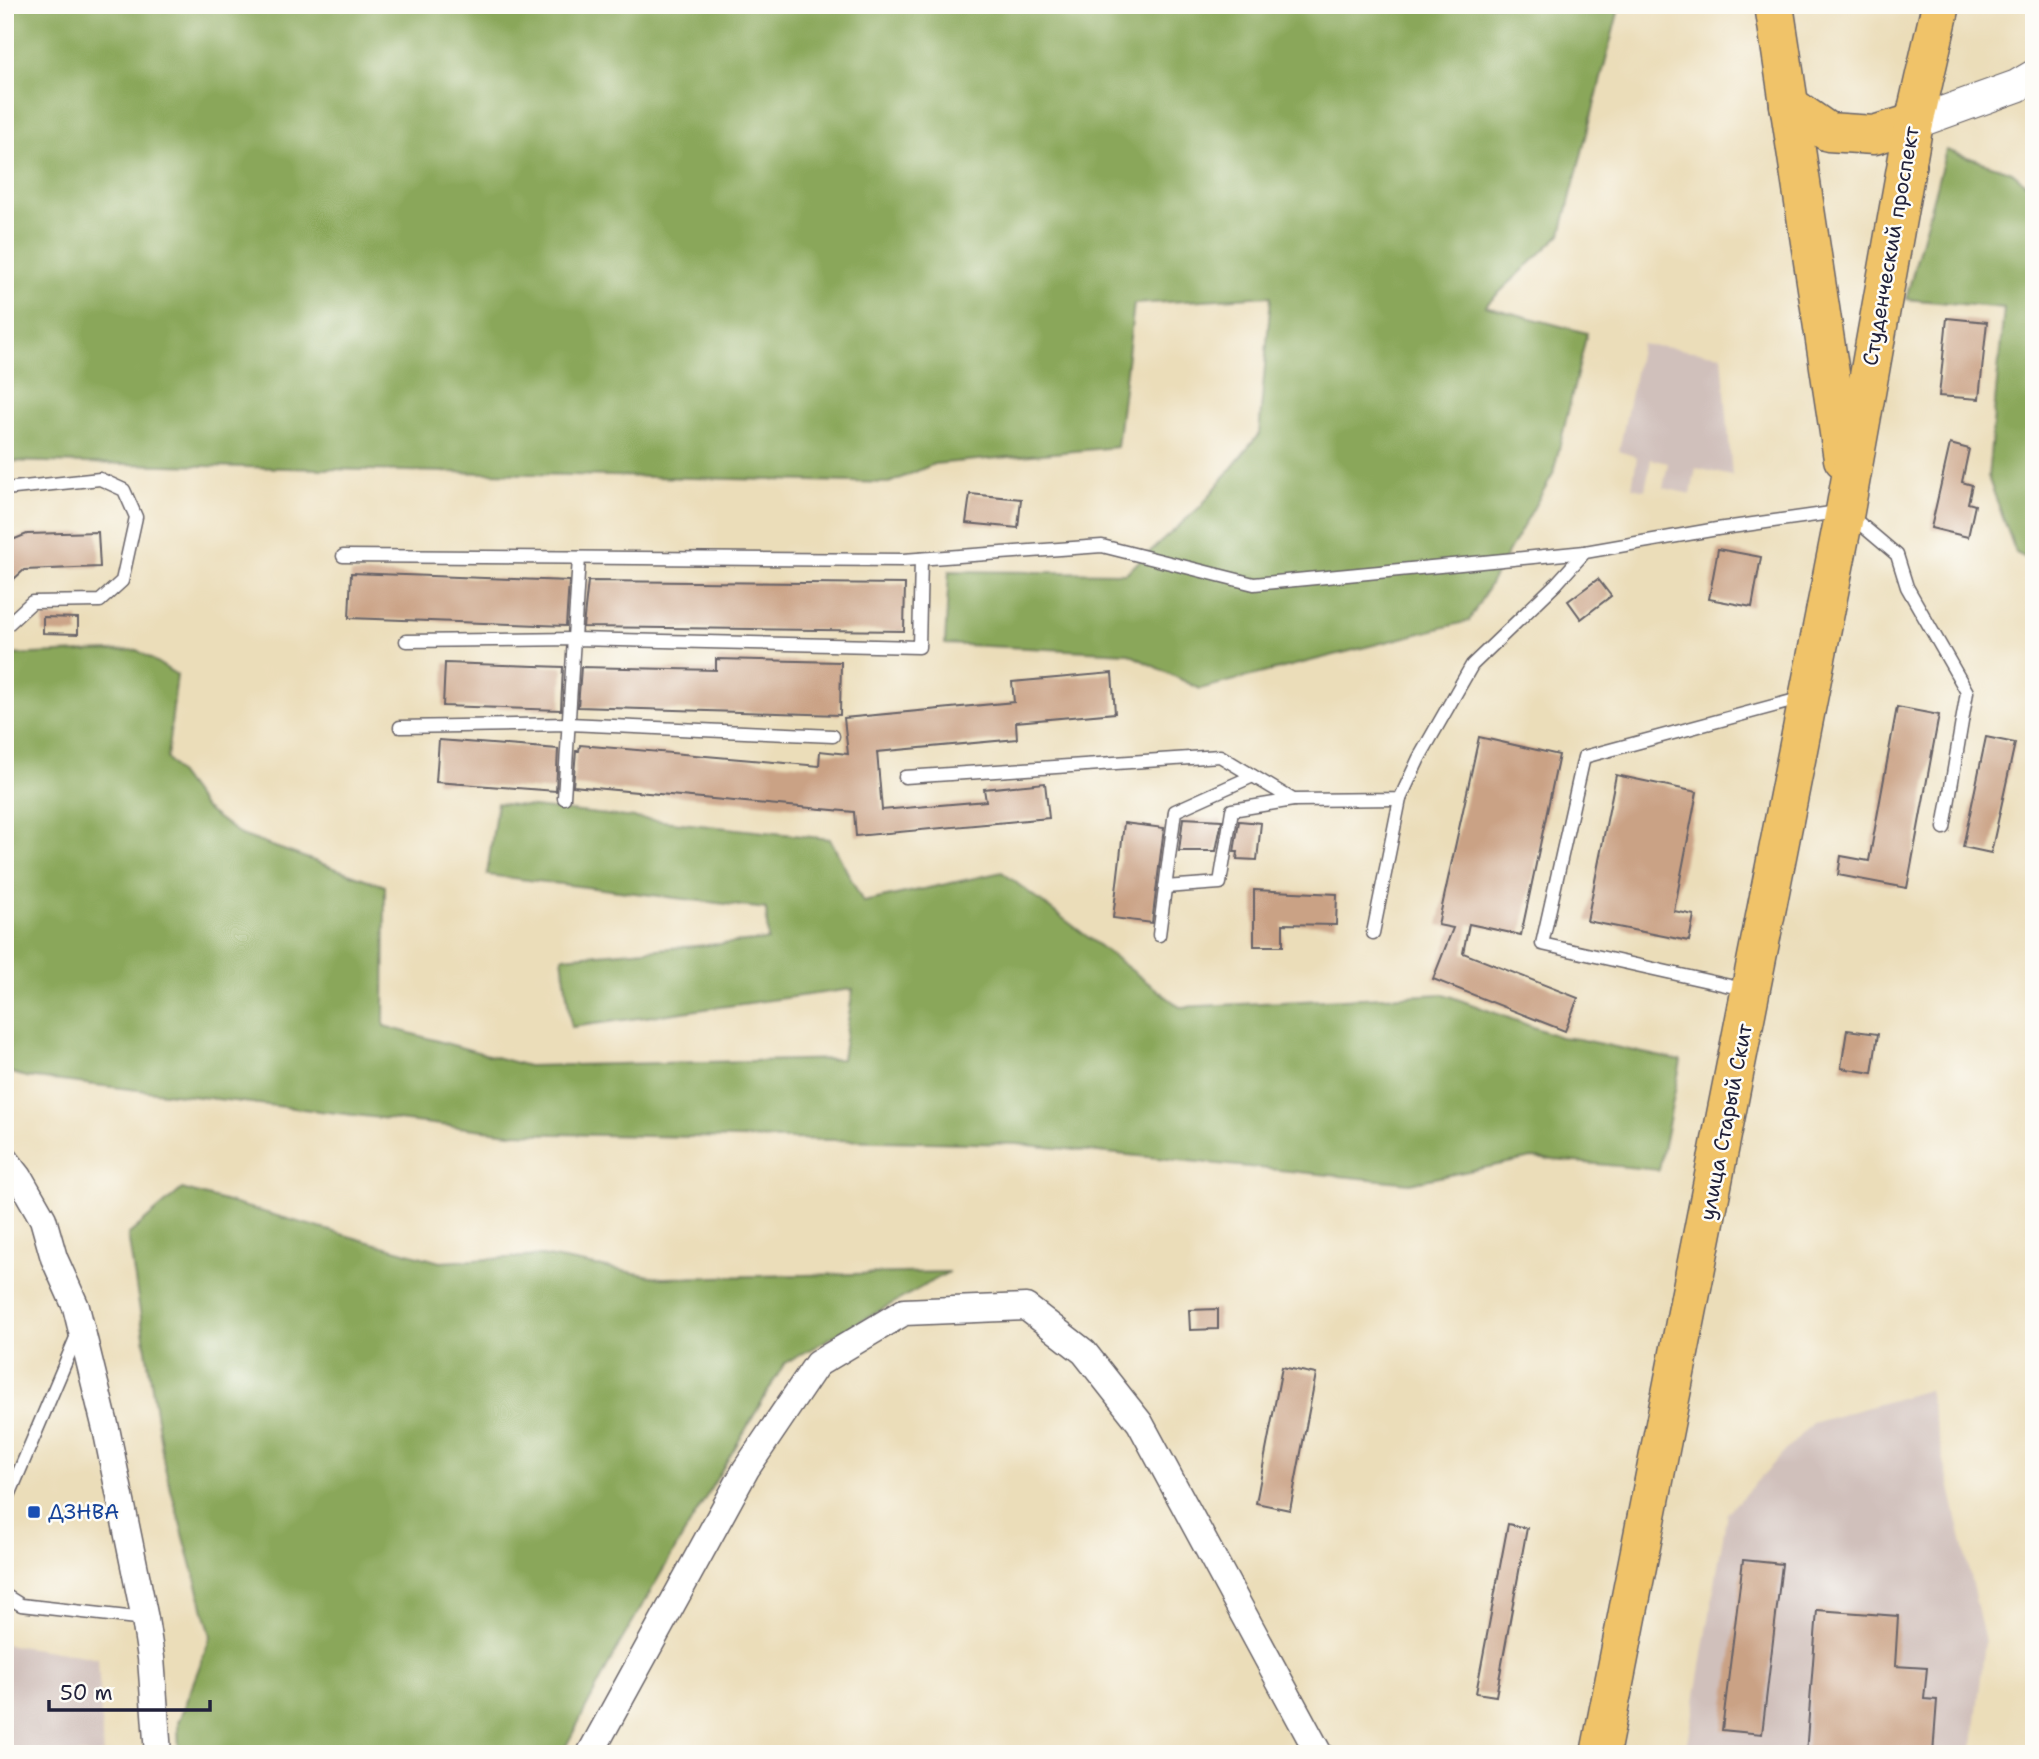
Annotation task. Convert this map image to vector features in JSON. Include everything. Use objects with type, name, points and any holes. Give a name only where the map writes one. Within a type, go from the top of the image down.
[{"type":"highway","points":[[1774,5],[1846,500]]},
{"type":"highway","name":"Студенческий проспект","points":[[1846,500],[1914,123],[1941,5]]},
{"type":"highway","points":[[1789,105],[1828,132],[1874,135],[1914,123]]},
{"type":"highway","name":"улица Старый Скит","points":[[1600,1754],[1752,991],[1846,500]]},
{"type":"street","points":[[1914,123],[2017,86],[2034,76]]},
{"type":"street","points":[[5,1159],[19,1177],[43,1219],[54,1258],[76,1307],[81,1326],[127,1525],[145,1619],[151,1658],[158,1754]]},
{"type":"street","points":[[590,1754],[746,1469],[817,1364],[904,1312],[1026,1307],[1084,1352],[1140,1423],[1319,1754]]},
{"type":"lane","points":[[5,489],[100,479],[124,490],[136,517],[122,581],[100,601],[32,602],[5,627]]},
{"type":"lane","points":[[343,556],[903,560],[1102,546],[1254,584],[1585,552],[1717,529],[1846,500],[1897,555],[1907,587],[1967,692],[1944,828]]},
{"type":"lane","points":[[1373,933],[1400,799],[1419,758],[1472,665],[1556,584],[1585,552]]},
{"type":"lane","points":[[564,798],[579,558]]},
{"type":"lane","points":[[406,641],[575,639],[919,647],[921,559]]},
{"type":"lane","points":[[1752,991],[1542,944],[1584,757],[1809,696]]},
{"type":"lane","points":[[400,727],[569,724],[833,736]]},
{"type":"lane","points":[[905,777],[1220,756],[1293,800]]},
{"type":"lane","points":[[1159,935],[1175,811],[1253,776]]},
{"type":"lane","points":[[1165,887],[1220,883],[1232,810],[1293,800],[1400,799]]},
{"type":"lane","points":[[5,1505],[81,1326]]},
{"type":"lane","points":[[5,1595],[21,1605],[145,1619]]},
{"type":"shaded area","points":[[1641,344],[1722,355],[1732,476],[1696,468],[1691,494],[1663,488],[1668,463],[1651,459],[1645,490],[1632,487],[1637,457],[1619,451]]},
{"type":"shaded area","points":[[1928,1390],[1985,1642],[1972,1754],[1686,1754],[1727,1513],[1812,1423]]},
{"type":"shaded area","points":[[5,1644],[98,1658],[103,1754],[5,1754]]},
{"type":"green space","points":[[5,5],[1620,5],[1561,234],[1485,306],[1587,333],[1553,474],[1469,621],[1200,689],[1127,653],[945,644],[949,571],[1126,573],[1201,506],[1259,434],[1271,296],[1134,304],[1117,447],[934,464],[889,483],[5,461]]},
{"type":"green space","points":[[1946,150],[2012,172],[2034,190],[2034,562],[2016,553],[1988,477],[2004,308],[1906,299]]},
{"type":"green space","points":[[137,650],[177,675],[167,758],[204,808],[241,835],[385,886],[384,1026],[528,1066],[842,1059],[853,989],[571,1027],[562,957],[768,940],[766,909],[487,875],[497,803],[830,839],[863,902],[1002,872],[1180,1007],[1444,994],[1560,1037],[1681,1061],[1659,1170],[1532,1158],[1410,1183],[1017,1144],[510,1133],[26,1077],[5,1071],[5,655]]},
{"type":"green space","points":[[182,1189],[440,1262],[542,1256],[662,1278],[949,1272],[784,1364],[619,1645],[562,1754],[179,1754],[178,1723],[211,1636],[164,1464],[128,1235]]},
{"type":"building","points":[[1947,318],[1987,322],[1979,399],[1939,396]]},
{"type":"building","points":[[1950,444],[1969,449],[1962,482],[1972,485],[1968,503],[1975,505],[1968,537],[1931,528]]},
{"type":"building","points":[[970,494],[1021,499],[1018,528],[966,523]]},
{"type":"building","points":[[98,532],[100,567],[24,570],[5,587],[5,543],[27,534]]},
{"type":"building","points":[[1718,549],[1761,557],[1752,607],[1709,599]]},
{"type":"building","points":[[351,573],[569,581],[566,626],[349,618]]},
{"type":"building","points":[[1598,579],[1611,596],[1581,619],[1568,601]]},
{"type":"building","points":[[588,581],[905,584],[904,631],[583,627]]},
{"type":"building","points":[[43,617],[78,618],[78,634],[43,633]]},
{"type":"building","points":[[716,659],[841,662],[840,715],[578,707],[581,667],[716,670]]},
{"type":"building","points":[[445,663],[563,667],[561,710],[443,706]]},
{"type":"building","points":[[1112,673],[1115,713],[1016,722],[1017,739],[877,752],[882,810],[986,801],[984,789],[1045,783],[1049,818],[856,836],[854,812],[573,786],[576,751],[579,751],[580,745],[819,766],[820,751],[848,754],[844,718],[1014,702],[1012,682]]},
{"type":"building","points":[[1897,707],[1939,715],[1907,888],[1838,875],[1841,856],[1869,861]]},
{"type":"building","points":[[1479,737],[1559,755],[1521,935],[1469,924],[1463,953],[1578,998],[1565,1031],[1433,979],[1453,928],[1438,925]]},
{"type":"building","points":[[1986,737],[2015,743],[1991,853],[1963,847]]},
{"type":"building","points":[[439,740],[558,749],[556,791],[436,782]]},
{"type":"building","points":[[1616,775],[1697,792],[1674,911],[1694,915],[1689,941],[1587,921]]},
{"type":"building","points":[[1183,818],[1222,820],[1216,851],[1179,851]]},
{"type":"building","points":[[1239,821],[1261,823],[1257,860],[1237,859],[1238,852],[1234,852]]},
{"type":"building","points":[[1124,823],[1164,828],[1152,923],[1113,918]]},
{"type":"building","points":[[1254,890],[1337,894],[1336,925],[1283,924],[1283,946],[1254,946]]},
{"type":"building","points":[[1847,1030],[1878,1034],[1872,1073],[1841,1068]]},
{"type":"building","points":[[1218,1309],[1218,1329],[1190,1330],[1189,1310]]},
{"type":"building","points":[[1282,1367],[1316,1374],[1290,1510],[1256,1503]]},
{"type":"building","points":[[1508,1524],[1527,1528],[1496,1696],[1476,1693]]},
{"type":"building","points":[[1743,1560],[1782,1564],[1762,1734],[1722,1730]]},
{"type":"building","points":[[1817,1610],[1898,1616],[1895,1666],[1927,1668],[1924,1699],[1937,1700],[1933,1754],[1806,1754]]},
{"type":"place","name":"ДЗНВА","points":[[34,1512]]}]
